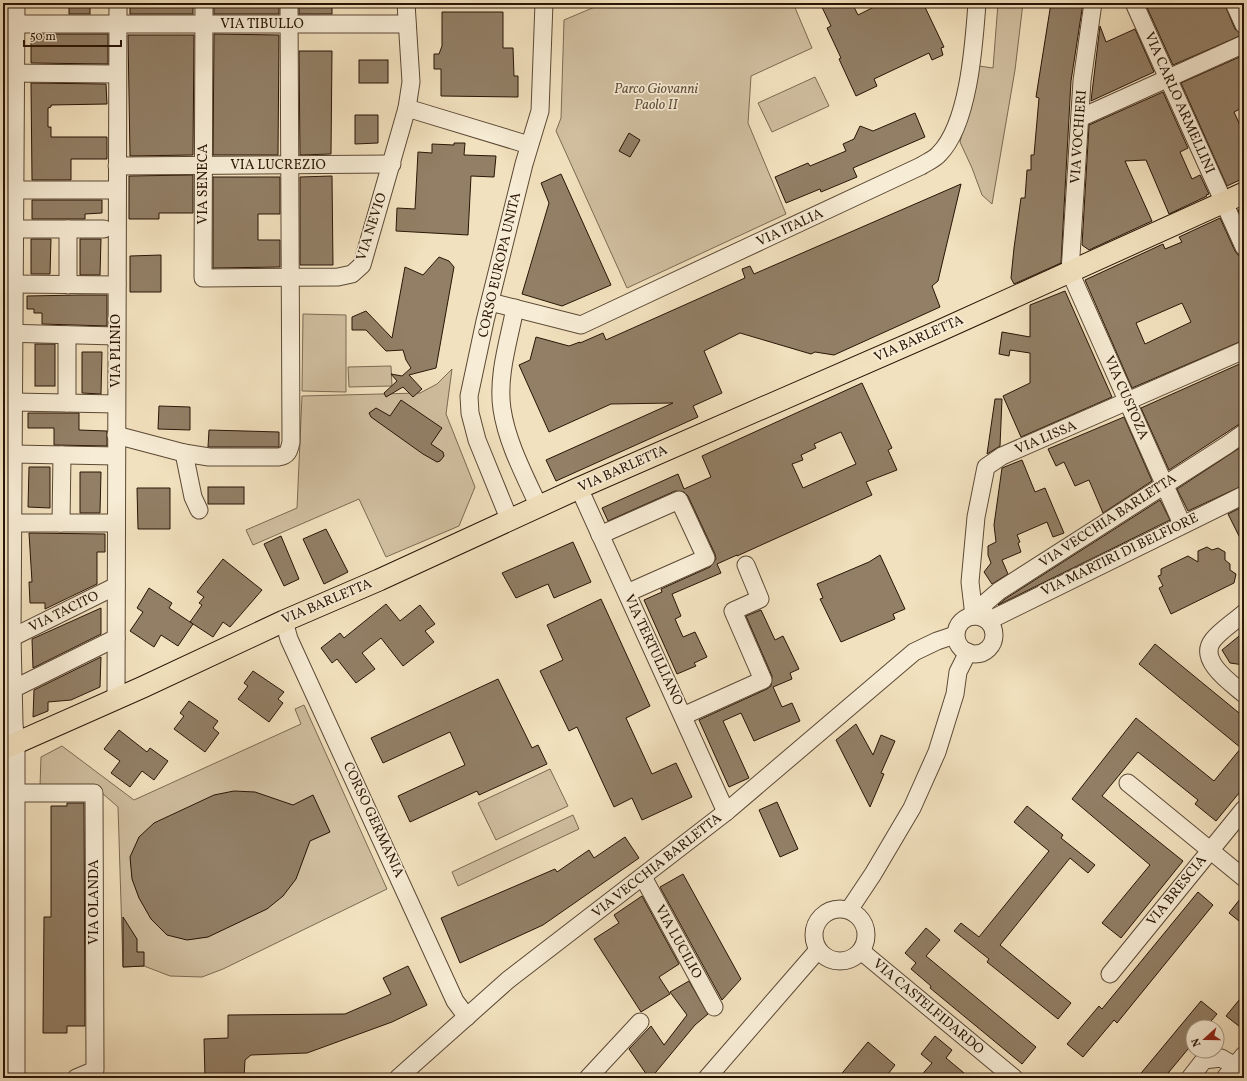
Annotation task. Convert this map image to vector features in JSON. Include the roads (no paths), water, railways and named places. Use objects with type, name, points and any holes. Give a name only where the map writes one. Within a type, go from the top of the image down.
[{"type":"main road","name":"VIA BARLETTA","points":[[10,746],[116,700],[284,621],[380,580],[579,488],[1070,272],[1244,193]]},
{"type":"street","points":[[12,1077],[9,965],[9,853],[16,792],[10,746],[8,692],[8,523],[14,402],[8,333],[14,284],[14,190],[9,118],[9,73],[11,22],[16,3]]},
{"type":"street","name":"VIA PLINIO","points":[[116,700],[118,3]]},
{"type":"street","name":"VIA SENECA","points":[[204,3],[203,278],[290,276]]},
{"type":"street","points":[[116,435],[184,453],[209,457],[278,457],[285,456],[289,452],[291,442],[289,3]]},
{"type":"street","name":"VIA NEVIO","points":[[290,276],[338,277],[352,274],[362,264],[408,108],[411,82],[406,3]]},
{"type":"street","name":"CORSO EUROPA UNITA","points":[[510,521],[477,440],[470,413],[470,396],[490,302],[529,145],[540,111],[544,3]]},
{"type":"street","name":"VIA ITALIA","points":[[490,302],[581,325],[770,238],[921,166],[939,155],[956,124],[966,94],[973,54],[977,3]]},
{"type":"street","name":"VIA VOCHIERI","points":[[1070,272],[1082,80],[1093,3]]},
{"type":"street","name":"VIA CARLO ARMELLINI","points":[[1134,3],[1244,246]]},
{"type":"street","points":[[1234,3],[1244,25]]},
{"type":"street","name":"VIA TIBULLO","points":[[11,22],[117,24],[407,24]]},
{"type":"street","points":[[1080,118],[1244,44]]},
{"type":"street","points":[[9,73],[117,74]]},
{"type":"street","points":[[408,108],[529,145]]},
{"type":"street","name":"VIA LUCREZIO","points":[[117,166],[290,166],[392,164]]},
{"type":"street","points":[[14,190],[117,190]]},
{"type":"street","points":[[14,229],[104,228]]},
{"type":"street","points":[[68,229],[68,285]]},
{"type":"street","name":"VIA CUSTOZA","points":[[1070,272],[1182,524]]},
{"type":"street","points":[[14,284],[117,285]]},
{"type":"street","points":[[515,308],[503,377],[502,409],[508,434],[539,507]]},
{"type":"street","points":[[8,333],[116,336]]},
{"type":"street","points":[[67,335],[67,403]]},
{"type":"street","name":"VIA LISSA","points":[[986,619],[970,582],[976,517],[986,467],[1002,456],[1127,403],[1244,350]]},
{"type":"street","points":[[14,402],[116,404]]},
{"type":"street","name":"VIA VECCHIA BARLETTA","points":[[986,619],[985,603],[999,591],[1244,433]]},
{"type":"street","points":[[184,453],[193,497],[199,510]]},
{"type":"street","points":[[10,460],[62,455],[116,456]]},
{"type":"street","points":[[61,523],[62,455]]},
{"type":"street","name":"VIA TERTULLIANO","points":[[579,488],[726,812]]},
{"type":"street","name":"VIA MARTIRI DI BELFIORE","points":[[986,619],[1244,495]]},
{"type":"street","points":[[600,535],[679,500],[706,558],[627,592]]},
{"type":"street","points":[[8,523],[116,523]]},
{"type":"street","points":[[683,716],[763,680],[733,611],[760,599],[746,565]]},
{"type":"street","name":"VIA TACITO","points":[[8,640],[116,586]]},
{"type":"street","points":[[1244,613],[1212,641],[1209,651],[1218,672],[1244,694]]},
{"type":"street","points":[[967,617],[986,619],[994,634],[988,648],[975,654],[961,648],[956,635],[957,628],[961,621],[967,617]]},
{"type":"street","name":"CORSO GERMANIA","points":[[284,621],[290,639],[455,1001],[466,1017]]},
{"type":"street","name":"VIA VECCHIA BARLETTA","points":[[398,1078],[508,980],[726,812],[914,652],[937,640],[956,635]]},
{"type":"street","points":[[8,692],[116,638]]},
{"type":"street","points":[[849,910],[873,874],[912,808],[937,752],[953,701],[958,672],[968,652]]},
{"type":"street","points":[[1128,784],[1244,878]]},
{"type":"street","name":"VIA OLANDA","points":[[16,792],[94,793],[95,1070],[76,1078]]},
{"type":"street","name":"VIA BRESCIA","points":[[1110,974],[1244,809]]},
{"type":"street","name":"VIA LUCILIO","points":[[643,877],[714,1007]]},
{"type":"street","points":[[832,910],[849,910],[856,914],[866,928],[867,936],[861,951],[848,961],[840,962],[832,960],[818,950],[814,934],[819,919],[832,910]]},
{"type":"street","points":[[707,1078],[818,950]]},
{"type":"street","name":"VIA CASTELFIDARDO","points":[[861,951],[1014,1078]]},
{"type":"street","points":[[588,1078],[640,1022]]},
{"type":"street","points":[[1190,1078],[1204,1060],[1221,1058],[1235,1066]]},
{"type":"park label","name":"Parco Giovanni Paolo II","points":[[656,98]]}]
